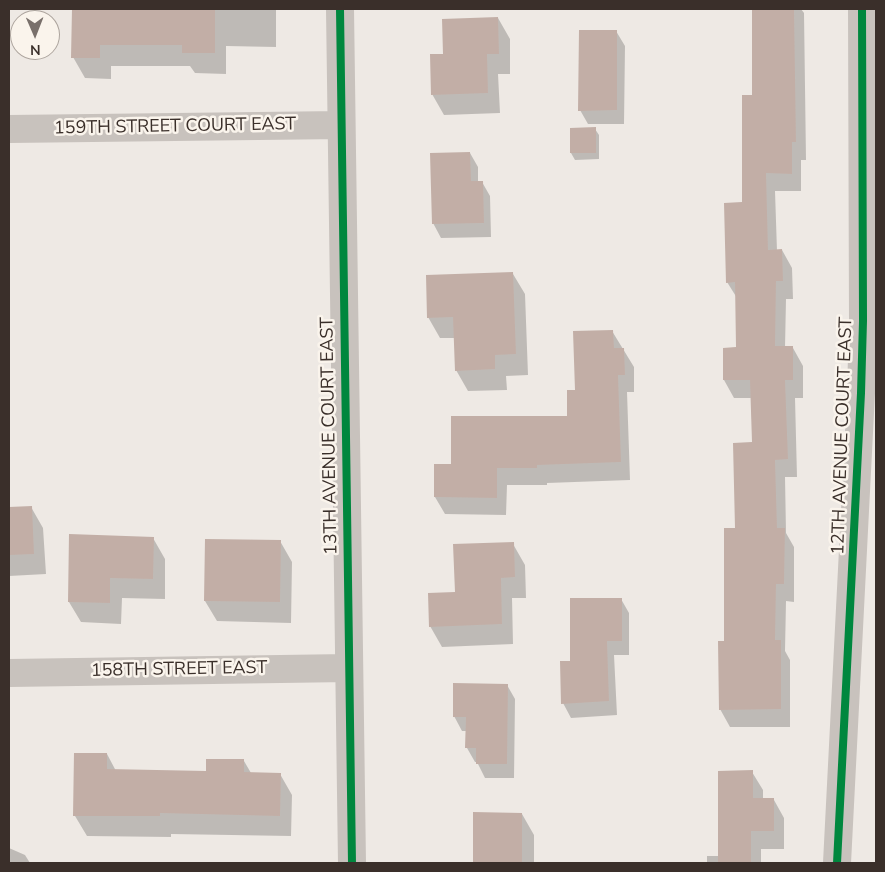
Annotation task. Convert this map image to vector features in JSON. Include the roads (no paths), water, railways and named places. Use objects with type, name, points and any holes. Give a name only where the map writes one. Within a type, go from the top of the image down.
[{"type":"street","name":"13TH AVENUE COURT EAST","points":[[340,9],[352,863]]},
{"type":"street","name":"12TH AVENUE COURT EAST","points":[[837,863],[861,393],[863,321],[862,9]]},
{"type":"street","name":"159TH STREET COURT EAST","points":[[9,129],[341,125]]},
{"type":"street","name":"158TH STREET EAST","points":[[9,673],[348,668]]}]
